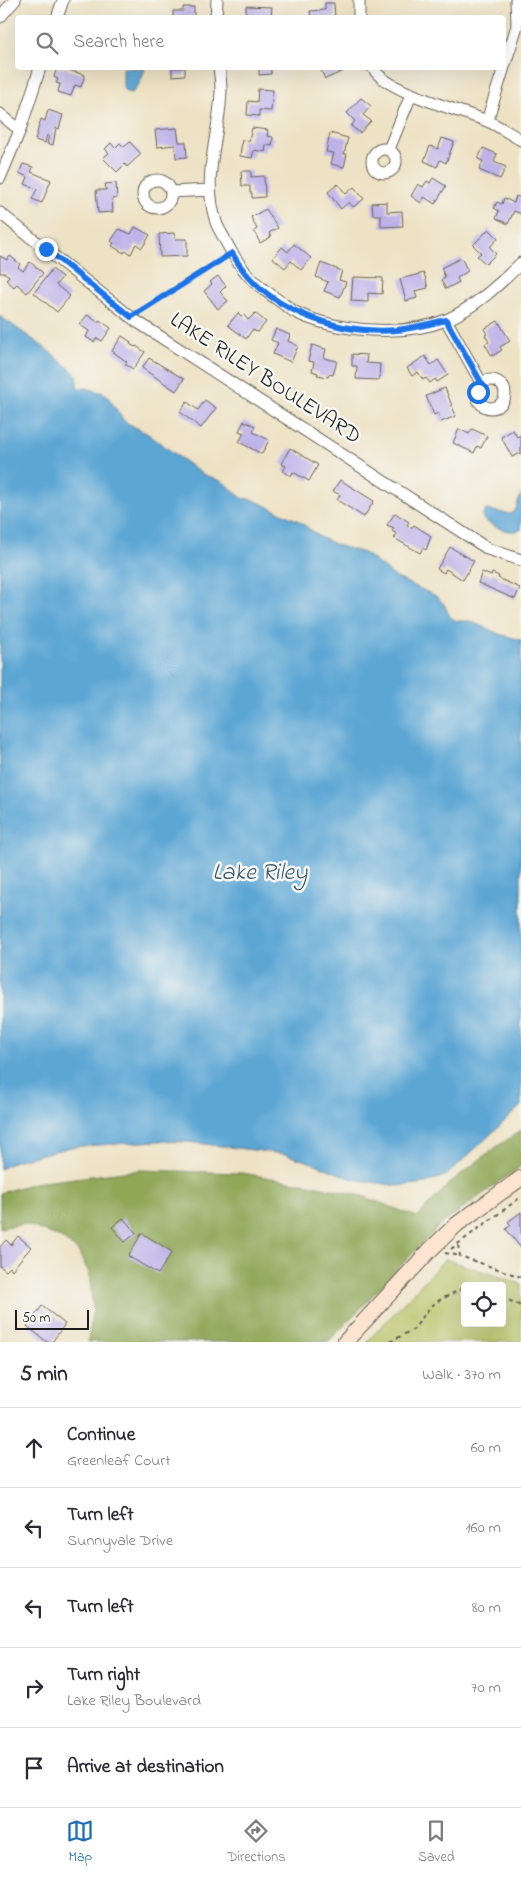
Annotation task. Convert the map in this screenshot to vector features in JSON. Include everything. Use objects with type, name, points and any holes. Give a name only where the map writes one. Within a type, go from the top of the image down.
[{"type":"street","points":[[0,17],[15,0]]},
{"type":"street","points":[[58,15],[62,0]]},
{"type":"street","points":[[216,15],[217,0]]},
{"type":"street","points":[[359,0],[359,15]]},
{"type":"street","points":[[506,61],[517,26],[516,0]]},
{"type":"street","points":[[0,178],[20,130],[39,70]]},
{"type":"street","points":[[219,70],[221,90],[209,174],[216,223],[236,261],[257,286],[297,313],[328,323],[368,330],[397,330],[423,326],[446,320],[480,298],[521,263]]},
{"type":"street","points":[[374,70],[377,75],[411,94],[487,121],[521,140]]},
{"type":"street","points":[[487,121],[503,70]]},
{"type":"street","points":[[389,150],[411,94]]},
{"type":"street","points":[[0,114],[20,130]]},
{"type":"street","points":[[172,192],[210,190]]},
{"type":"street","name":"LAKE RILEY BOULEVARD","points":[[0,213],[131,317],[488,548],[521,560]]},
{"type":"street","points":[[446,320],[482,384]]},
{"type":"street","points":[[345,1342],[437,1251],[456,1225],[521,1178]]},
{"type":"path","points":[[131,317],[232,253]]},
{"type":"path","points":[[437,1251],[458,1244],[521,1197]]},
{"type":"path","points":[[458,1244],[460,1256]]},
{"type":"path","points":[[437,1251],[460,1256],[521,1277]]},
{"type":"path","points":[[390,1342],[414,1328],[436,1302],[461,1289]]},
{"type":"path","points":[[506,1299],[521,1306]]},
{"type":"green space","points":[[521,1130],[521,1166],[439,1226],[328,1342],[88,1342],[93,1309],[89,1273],[78,1251],[61,1238],[25,1224],[0,1228],[0,1193],[34,1183],[140,1170],[242,1173],[308,1184],[363,1196],[417,1217],[451,1182]]},
{"type":"green space","points":[[445,1259],[521,1284],[521,1342],[367,1342]]},
{"type":"water","points":[[123,70],[144,70],[137,87],[132,93],[126,92],[123,88]]},
{"type":"water","name":"Lake Riley","points":[[0,316],[45,348],[77,375],[77,388],[87,388],[106,394],[124,421],[148,434],[202,474],[223,482],[242,498],[254,500],[299,521],[320,537],[336,545],[364,553],[397,578],[436,596],[444,604],[450,617],[457,621],[470,621],[499,634],[521,640],[521,1106],[447,1175],[426,1183],[398,1186],[352,1179],[285,1154],[188,1142],[157,1141],[71,1147],[15,1161],[0,1169]]},
{"type":"water","points":[[521,494],[521,530],[501,529],[483,519],[482,515],[486,510],[511,514],[515,511]]},
{"type":"building","points":[[325,3],[334,3],[335,15],[311,15],[310,11],[325,10]]},
{"type":"building","points":[[246,6],[272,7],[271,15],[246,15]]},
{"type":"building","points":[[183,7],[194,7],[194,15],[173,15],[173,11],[183,11]]},
{"type":"building","points":[[56,70],[68,70],[85,75],[81,87],[75,85],[71,96],[58,92],[60,84],[56,83],[58,79],[54,77]]},
{"type":"building","points":[[172,70],[185,70],[185,75],[172,76]]},
{"type":"building","points":[[259,70],[271,70],[271,74],[259,75]]},
{"type":"building","points":[[321,70],[344,70],[344,71],[325,79]]},
{"type":"building","points":[[258,89],[273,90],[271,111],[259,110],[259,116],[247,115],[248,101],[257,102]]},
{"type":"building","points":[[361,98],[371,106],[363,115],[371,121],[360,133],[351,126],[355,121],[347,113]]},
{"type":"building","points":[[48,110],[63,115],[59,129],[56,128],[53,145],[47,144],[49,136],[47,135],[45,143],[35,140],[41,119],[45,121]]},
{"type":"building","points":[[177,128],[179,142],[186,142],[187,157],[176,158],[175,145],[157,147],[155,130]]},
{"type":"building","points":[[252,128],[268,130],[267,136],[273,137],[272,146],[266,145],[265,152],[254,150],[252,158],[240,156],[242,140],[249,141]]},
{"type":"building","points":[[330,133],[348,138],[344,154],[347,154],[344,167],[331,164],[334,153],[326,152]]},
{"type":"building","points":[[442,138],[454,142],[446,163],[440,160],[437,167],[424,161],[430,146],[438,149]]},
{"type":"building","points":[[130,142],[141,154],[127,167],[125,164],[117,172],[103,158],[109,153],[105,149],[111,143],[115,148],[120,143],[124,147]]},
{"type":"building","points":[[483,148],[497,154],[494,162],[506,167],[500,179],[479,170],[483,161],[478,159]]},
{"type":"building","points":[[23,164],[33,167],[31,172],[51,180],[42,203],[32,199],[37,189],[25,184],[28,177],[19,173]]},
{"type":"building","points":[[241,171],[251,171],[251,177],[264,176],[265,197],[252,198],[250,186],[242,186]]},
{"type":"building","points":[[433,178],[446,186],[435,204],[424,197],[421,203],[411,196],[418,184],[423,187],[427,181],[430,183]]},
{"type":"building","points":[[116,183],[117,198],[112,199],[113,212],[98,213],[96,190],[106,190],[105,184]]},
{"type":"building","points":[[338,184],[346,194],[354,187],[364,199],[353,207],[349,202],[341,209],[328,192]]},
{"type":"building","points":[[516,196],[521,198],[521,214],[514,211],[508,224],[496,218],[499,211],[494,208],[497,202],[502,204],[504,198],[514,203]]},
{"type":"building","points":[[387,202],[387,212],[402,211],[403,226],[381,227],[381,215],[373,215],[372,203]]},
{"type":"building","points":[[266,209],[278,228],[269,233],[271,237],[260,243],[254,231],[257,229],[251,217]]},
{"type":"building","points":[[135,227],[150,235],[142,248],[136,244],[131,254],[125,251],[124,253],[112,246],[114,243],[111,241],[119,229],[131,234]]},
{"type":"building","points":[[489,229],[498,238],[490,247],[496,254],[486,264],[477,256],[481,253],[473,245]]},
{"type":"building","points":[[174,233],[175,239],[187,239],[187,256],[160,257],[159,234]]},
{"type":"building","points":[[294,244],[311,258],[301,270],[291,261],[285,268],[273,258],[282,247],[288,252]]},
{"type":"building","points":[[0,256],[7,260],[10,256],[20,264],[18,267],[23,271],[30,262],[43,273],[27,293],[17,284],[14,287],[6,280],[9,276],[5,273],[0,273]]},
{"type":"building","points":[[461,258],[468,271],[457,278],[459,282],[446,289],[441,280],[445,277],[441,268]]},
{"type":"building","points":[[321,263],[342,271],[339,280],[346,282],[340,297],[324,291],[328,282],[316,277]]},
{"type":"building","points":[[52,269],[62,277],[56,285],[70,296],[57,312],[34,293]]},
{"type":"building","points":[[424,273],[428,288],[415,291],[417,298],[406,301],[400,279]]},
{"type":"building","points":[[218,276],[226,286],[220,292],[228,301],[218,309],[204,291],[212,284],[210,282]]},
{"type":"building","points":[[353,277],[383,278],[382,294],[368,293],[368,302],[351,301]]},
{"type":"building","points":[[238,313],[241,316],[243,314],[248,320],[255,313],[266,322],[258,332],[252,330],[246,339],[228,325]]},
{"type":"building","points":[[87,315],[111,328],[102,341],[97,338],[94,342],[86,337],[89,331],[80,325]]},
{"type":"building","points":[[498,321],[510,341],[500,347],[502,350],[492,356],[485,344],[489,342],[484,329]]},
{"type":"building","points":[[276,329],[290,335],[288,341],[298,346],[291,362],[273,354],[278,343],[271,340]]},
{"type":"building","points":[[122,336],[131,342],[130,344],[145,352],[133,369],[112,351]]},
{"type":"building","points":[[312,345],[326,349],[324,358],[337,361],[333,375],[329,374],[328,377],[317,375],[318,373],[312,371],[314,362],[308,361]]},
{"type":"building","points":[[352,354],[367,355],[366,363],[380,364],[379,380],[356,379],[357,366],[352,366]]},
{"type":"building","points":[[425,356],[431,365],[438,360],[448,375],[437,382],[435,379],[430,383],[426,378],[423,380],[418,372],[412,376],[407,368]]},
{"type":"building","points":[[149,358],[184,379],[176,391],[142,368]]},
{"type":"building","points":[[445,388],[456,416],[441,422],[438,413],[434,415],[426,396]]},
{"type":"building","points":[[205,400],[216,408],[201,428],[180,412],[187,402],[198,410]]},
{"type":"building","points":[[244,421],[255,426],[253,432],[269,440],[262,454],[239,442],[244,433],[239,431]]},
{"type":"building","points":[[459,429],[469,434],[472,429],[487,436],[481,448],[477,446],[474,453],[453,443]]},
{"type":"building","points":[[513,430],[517,437],[521,435],[521,453],[512,457],[501,437]]},
{"type":"building","points":[[290,448],[318,465],[309,481],[293,472],[291,476],[283,471],[286,466],[281,464]]},
{"type":"building","points":[[340,480],[374,501],[364,517],[337,500],[340,495],[333,491]]},
{"type":"building","points":[[395,513],[409,522],[407,525],[412,528],[414,525],[431,536],[426,550],[423,548],[420,553],[394,538],[397,534],[392,531],[394,528],[387,525]]},
{"type":"building","points":[[450,547],[474,561],[463,580],[446,569],[444,573],[437,569]]},
{"type":"building","points":[[482,572],[491,576],[492,573],[499,576],[498,578],[520,588],[515,599],[478,583]]},
{"type":"building","points":[[521,1212],[521,1248],[506,1229],[511,1225],[508,1222]]},
{"type":"building","points":[[123,1218],[136,1233],[125,1242],[112,1227]]},
{"type":"building","points":[[142,1233],[172,1252],[158,1274],[128,1256]]},
{"type":"building","points":[[18,1236],[31,1247],[12,1270],[10,1267],[6,1271],[0,1266],[0,1247],[6,1240],[11,1245]]},
{"type":"building","points":[[42,1306],[65,1324],[52,1342],[47,1342],[27,1326]]},
{"type":"route","points":[[46,249],[131,317],[232,253],[236,261],[257,286],[297,313],[328,323],[368,330],[397,330],[446,320],[482,384],[478,392]]}]
